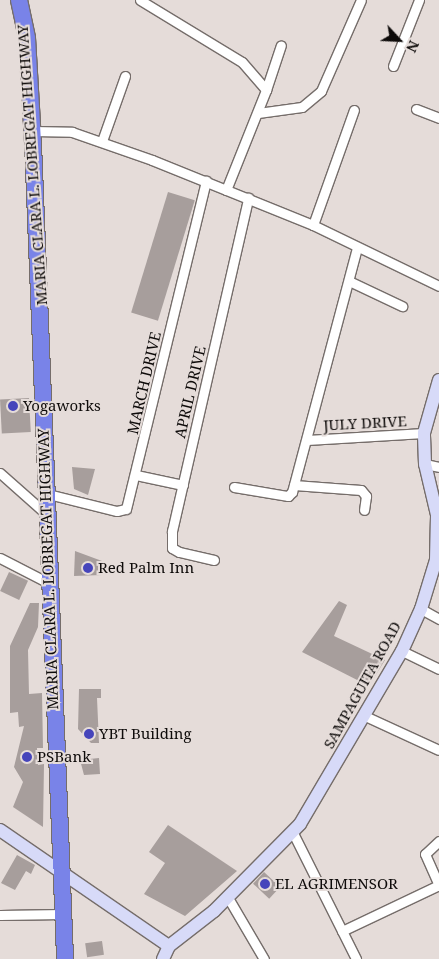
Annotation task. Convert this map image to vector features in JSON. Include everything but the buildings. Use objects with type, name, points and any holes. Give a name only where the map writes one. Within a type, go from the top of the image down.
[{"type":"highway","name":"MARIA CLARA L. LOBREGAT HIGHWAY","points":[[19,0],[27,38],[32,131],[44,512],[65,959]]},
{"type":"street","points":[[140,0],[242,62],[266,90]]},
{"type":"street","points":[[258,113],[302,107],[321,91],[361,0]]},
{"type":"street","points":[[393,66],[418,0]]},
{"type":"street","points":[[226,190],[258,113],[282,45]]},
{"type":"street","points":[[102,142],[125,76]]},
{"type":"street","points":[[416,109],[439,118]]},
{"type":"street","points":[[313,225],[354,110]]},
{"type":"street","points":[[32,131],[62,130],[102,142],[206,181],[313,225],[439,286]]},
{"type":"street","name":"MARCH DRIVE","points":[[44,493],[123,511],[136,475],[206,181]]},
{"type":"street","name":"APRIL DRIVE","points":[[214,560],[172,548],[183,485],[248,198]]},
{"type":"street","points":[[234,487],[288,496],[294,485],[357,247]]},
{"type":"street","points":[[349,281],[402,306]]},
{"type":"street","name":"SAMPAGUITA ROAD","points":[[162,959],[169,946],[228,896],[293,833],[365,716],[402,651],[435,578],[438,515],[425,464],[424,433],[438,387]]},
{"type":"street","name":"JULY DRIVE","points":[[307,440],[424,433]]},
{"type":"street","points":[[425,464],[439,467]]},
{"type":"street","points":[[0,473],[44,512]]},
{"type":"street","points":[[136,475],[183,485]]},
{"type":"street","points":[[294,485],[361,490],[366,496],[364,510]]},
{"type":"street","points":[[0,558],[47,582]]},
{"type":"street","points":[[421,609],[439,619]]},
{"type":"street","points":[[402,651],[439,669]]},
{"type":"street","points":[[365,716],[439,750]]},
{"type":"street","points":[[0,830],[169,946]]},
{"type":"street","points":[[293,833],[356,959]]},
{"type":"street","points":[[342,931],[439,886],[425,854],[439,841]]},
{"type":"street","points":[[228,896],[264,959]]},
{"type":"street","points":[[0,915],[63,914]]},
{"type":"place","name":"Yogaworks","points":[[13,406]]},
{"type":"place","name":"Red Palm Inn","points":[[88,568]]},
{"type":"place","name":"YBT Building","points":[[89,734]]},
{"type":"place","name":"PSBank","points":[[27,757]]},
{"type":"place","name":"EL AGRIMENSOR","points":[[265,884]]}]
